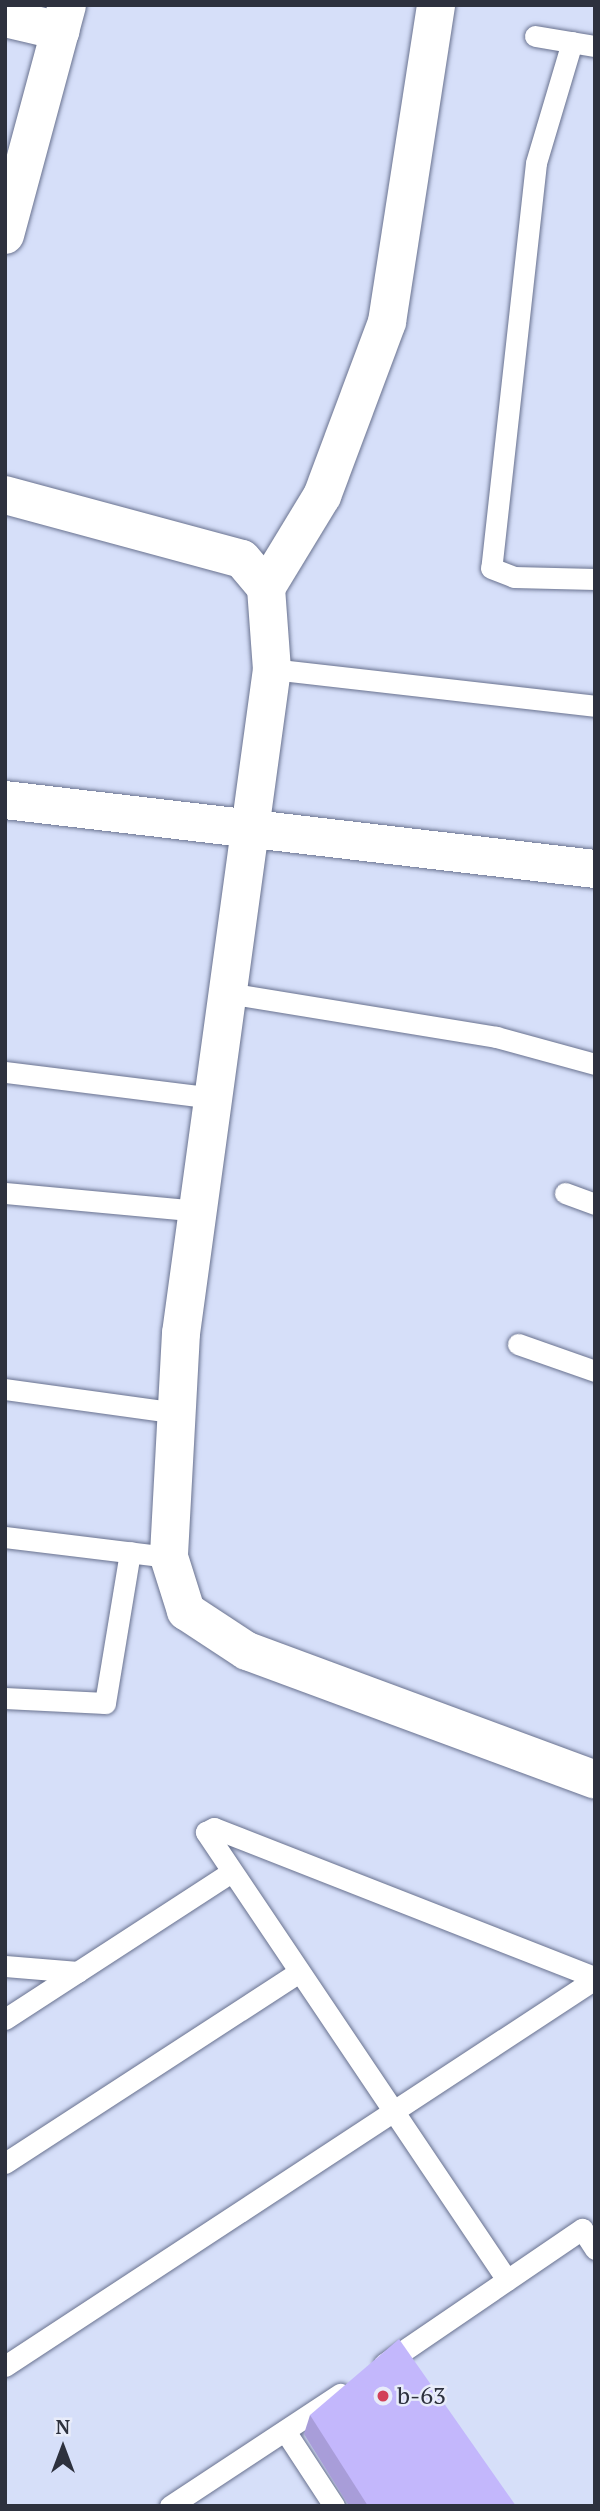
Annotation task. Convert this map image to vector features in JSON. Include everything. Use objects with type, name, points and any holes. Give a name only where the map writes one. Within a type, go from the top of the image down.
[{"type":"street","points":[[266,588],[322,496],[387,322],[436,5]]},
{"type":"street","points":[[5,18],[63,18],[5,235]]},
{"type":"street","points":[[5,495],[242,559],[266,588],[272,669],[181,1333],[170,1558],[186,1611],[247,1651],[593,1772]]},
{"type":"street","points":[[5,800],[595,869]]},
{"type":"lane","points":[[535,36],[595,46]]},
{"type":"lane","points":[[572,42],[536,163],[491,568],[513,577],[595,579]]},
{"type":"lane","points":[[272,669],[595,706]]},
{"type":"lane","points":[[228,993],[496,1037],[595,1064]]},
{"type":"lane","points":[[5,1072],[214,1098]]},
{"type":"lane","points":[[5,1193],[198,1211]]},
{"type":"lane","points":[[565,1193],[595,1204]]},
{"type":"lane","points":[[518,1344],[595,1371]]},
{"type":"lane","points":[[5,1389],[177,1413]]},
{"type":"lane","points":[[5,1537],[170,1558]]},
{"type":"lane","points":[[5,1698],[105,1703],[130,1552]]},
{"type":"lane","points":[[507,2280],[391,2113],[230,1873],[206,1832],[214,1828],[595,1978]]},
{"type":"lane","points":[[5,2019],[230,1873]]},
{"type":"lane","points":[[5,1966],[78,1972]]},
{"type":"lane","points":[[5,2163],[298,1973]]},
{"type":"lane","points":[[5,2366],[595,1978]]},
{"type":"lane","points":[[170,2506],[582,2229],[595,2249]]},
{"type":"lane","points":[[401,2352],[416,2374]]},
{"type":"lane","points":[[285,2431],[334,2506]]},
{"type":"building","name":"b-63","points":[[399,2339],[516,2506],[368,2506],[310,2415]]},
{"type":"place","name":"b-63","points":[[383,2396]]}]
